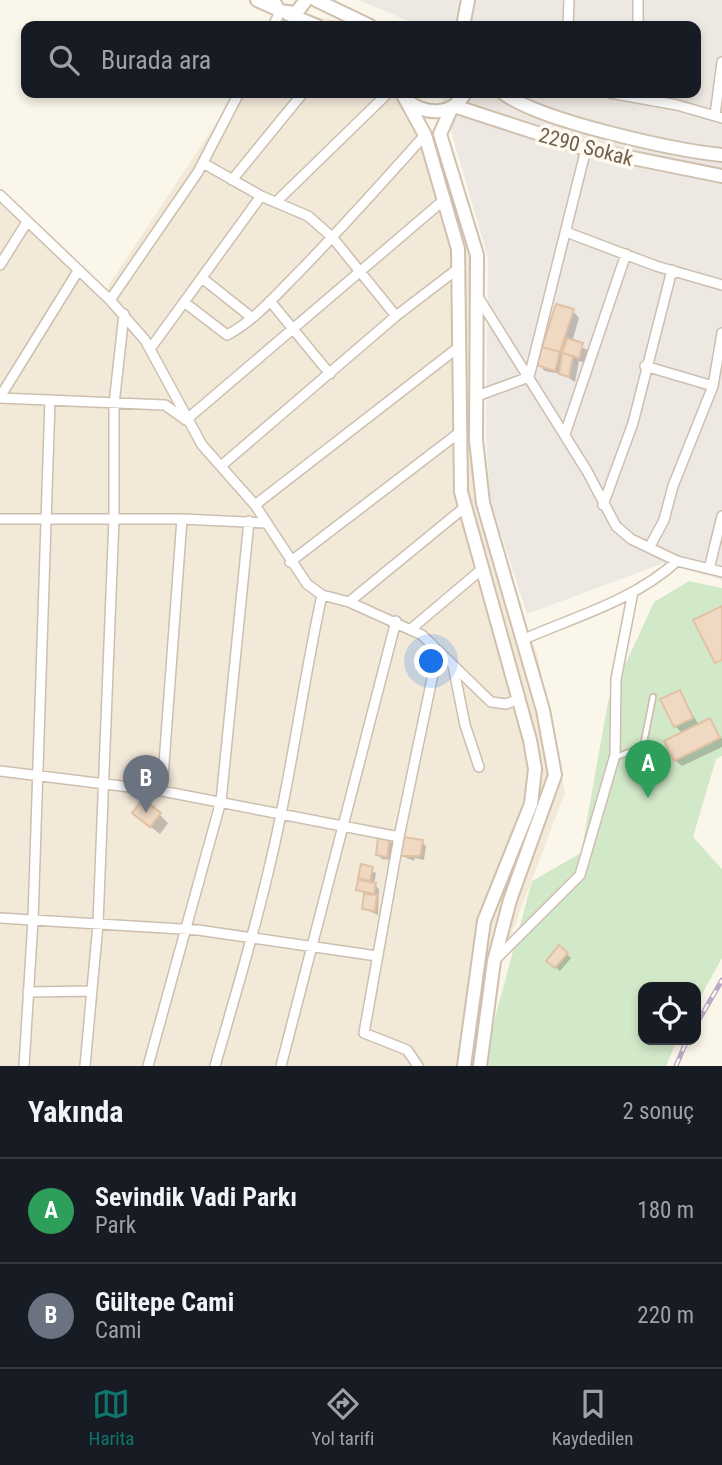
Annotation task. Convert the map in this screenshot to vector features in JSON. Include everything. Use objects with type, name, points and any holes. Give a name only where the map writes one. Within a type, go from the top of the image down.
[{"type":"main road","points":[[257,0],[306,21]]},
{"type":"main road","points":[[280,9],[296,13],[306,0]]},
{"type":"main road","points":[[316,0],[360,21]]},
{"type":"main road","points":[[458,21],[467,4]]},
{"type":"main road","points":[[405,98],[425,135],[445,199],[460,267],[461,492],[530,740],[534,781],[527,815],[484,921],[464,1066]]},
{"type":"main road","name":"2290 Sokak","points":[[406,98],[418,109],[429,112],[453,106],[586,149],[722,176]]},
{"type":"main road","points":[[460,98],[453,106],[440,134],[477,255],[476,440],[483,503],[543,710],[555,775],[510,900],[494,961],[480,1066]]},
{"type":"main road","name":"2290 Sokak","points":[[512,98],[579,124],[722,155]]},
{"type":"street","points":[[568,21],[569,0]]},
{"type":"street","points":[[638,0],[638,21]]},
{"type":"street","points":[[644,98],[718,116],[722,62]]},
{"type":"street","points":[[110,300],[203,163],[236,98]]},
{"type":"street","points":[[232,180],[299,98]]},
{"type":"street","points":[[276,202],[383,98]]},
{"type":"street","points":[[184,302],[228,335],[270,301],[425,135]]},
{"type":"street","points":[[529,377],[586,149]]},
{"type":"street","points":[[203,163],[261,196],[308,216],[332,237],[396,316]]},
{"type":"street","points":[[0,195],[124,314],[150,349],[186,420],[202,445],[255,505],[290,562],[307,584],[322,595],[349,602],[411,629],[438,650],[491,702],[506,704],[519,699]]},
{"type":"street","points":[[150,349],[261,196]]},
{"type":"street","points":[[186,420],[292,326],[445,199]]},
{"type":"street","points":[[1,261],[27,222]]},
{"type":"street","points":[[566,232],[722,285]]},
{"type":"street","points":[[565,435],[626,254]]},
{"type":"street","points":[[221,466],[396,316],[460,267]]},
{"type":"street","points":[[604,505],[633,423],[645,366],[672,270]]},
{"type":"street","points":[[78,271],[0,398],[165,405],[186,420]]},
{"type":"street","points":[[202,278],[251,317]]},
{"type":"street","points":[[478,297],[565,435],[616,526],[631,539],[677,561],[722,572]]},
{"type":"street","points":[[270,301],[330,374]]},
{"type":"street","points":[[85,1066],[98,924],[114,518],[114,404],[124,314]]},
{"type":"street","points":[[650,546],[664,520],[673,486],[713,386],[722,333]]},
{"type":"street","points":[[255,505],[460,346]]},
{"type":"street","points":[[645,366],[713,386]]},
{"type":"street","points":[[477,396],[529,377]]},
{"type":"street","points":[[24,1066],[33,920],[50,400]]},
{"type":"street","points":[[290,562],[460,432]]},
{"type":"street","points":[[349,602],[465,506]]},
{"type":"street","points":[[709,569],[722,516]]},
{"type":"street","points":[[0,519],[249,520],[266,523]]},
{"type":"street","points":[[162,791],[174,660],[182,519]]},
{"type":"street","points":[[148,1066],[188,930],[221,801],[249,520]]},
{"type":"street","points":[[522,640],[633,592],[660,577],[677,561]]},
{"type":"street","points":[[411,629],[482,569]]},
{"type":"street","points":[[494,961],[580,875],[614,758],[616,679],[633,592]]},
{"type":"street","points":[[215,1066],[252,936],[281,814],[304,677],[322,595]]},
{"type":"street","points":[[284,1065],[396,621]]},
{"type":"street","points":[[418,1066],[407,1050],[364,1033],[398,837],[438,650]]},
{"type":"street","points":[[452,664],[465,725],[479,767]]},
{"type":"street","points":[[0,771],[162,791],[398,837]]},
{"type":"street","points":[[0,918],[252,936],[377,956]]},
{"type":"street","points":[[28,992],[92,991]]},
{"type":"lane","points":[[614,758],[643,747],[653,697]]},
{"type":"shaded area","points":[[359,0],[722,0],[722,580],[664,563],[527,614],[490,500],[486,438],[488,258],[441,98],[701,98],[701,21],[408,21]]},
{"type":"shaded area","points":[[287,14],[342,21],[282,21]]},
{"type":"shaded area","points":[[233,98],[404,98],[446,155],[477,255],[483,503],[538,657],[565,793],[503,956],[480,1066],[0,1066],[0,192],[103,294]]},
{"type":"green space","points":[[689,581],[722,588],[722,756],[716,759],[693,837],[722,869],[722,958],[701,996],[701,982],[638,982],[638,1045],[675,1045],[666,1066],[482,1066],[532,881],[581,853],[608,702],[654,602]]},
{"type":"building","points":[[556,304],[574,309],[560,352],[542,347]]},
{"type":"building","points":[[567,338],[583,343],[579,358],[562,353]]},
{"type":"building","points":[[542,347],[560,352],[555,371],[537,365]]},
{"type":"building","points":[[562,353],[573,356],[569,377],[559,374]]},
{"type":"building","points":[[722,606],[722,660],[715,663],[693,620]]},
{"type":"building","points":[[680,690],[693,718],[674,727],[660,699]]},
{"type":"building","points":[[710,718],[720,738],[674,761],[664,741]]},
{"type":"building","points":[[143,799],[161,813],[150,827],[132,813]]},
{"type":"building","points":[[378,837],[390,838],[387,857],[376,855]]},
{"type":"building","points":[[404,837],[423,840],[420,856],[400,856]]},
{"type":"building","points":[[361,864],[373,867],[370,881],[358,878]]},
{"type":"building","points":[[358,880],[376,883],[374,894],[356,890]]},
{"type":"building","points":[[364,894],[377,895],[375,911],[362,909]]},
{"type":"building","points":[[559,945],[568,953],[555,968],[546,961]]},
{"type":"railway","points":[[701,1016],[722,980]]},
{"type":"railway","points":[[676,1066],[685,1045]]},
{"type":"place","name":"Sevindik Vadi Parkı","points":[[648,798]]},
{"type":"place","name":"Gültepe Cami","points":[[146,813]]}]
